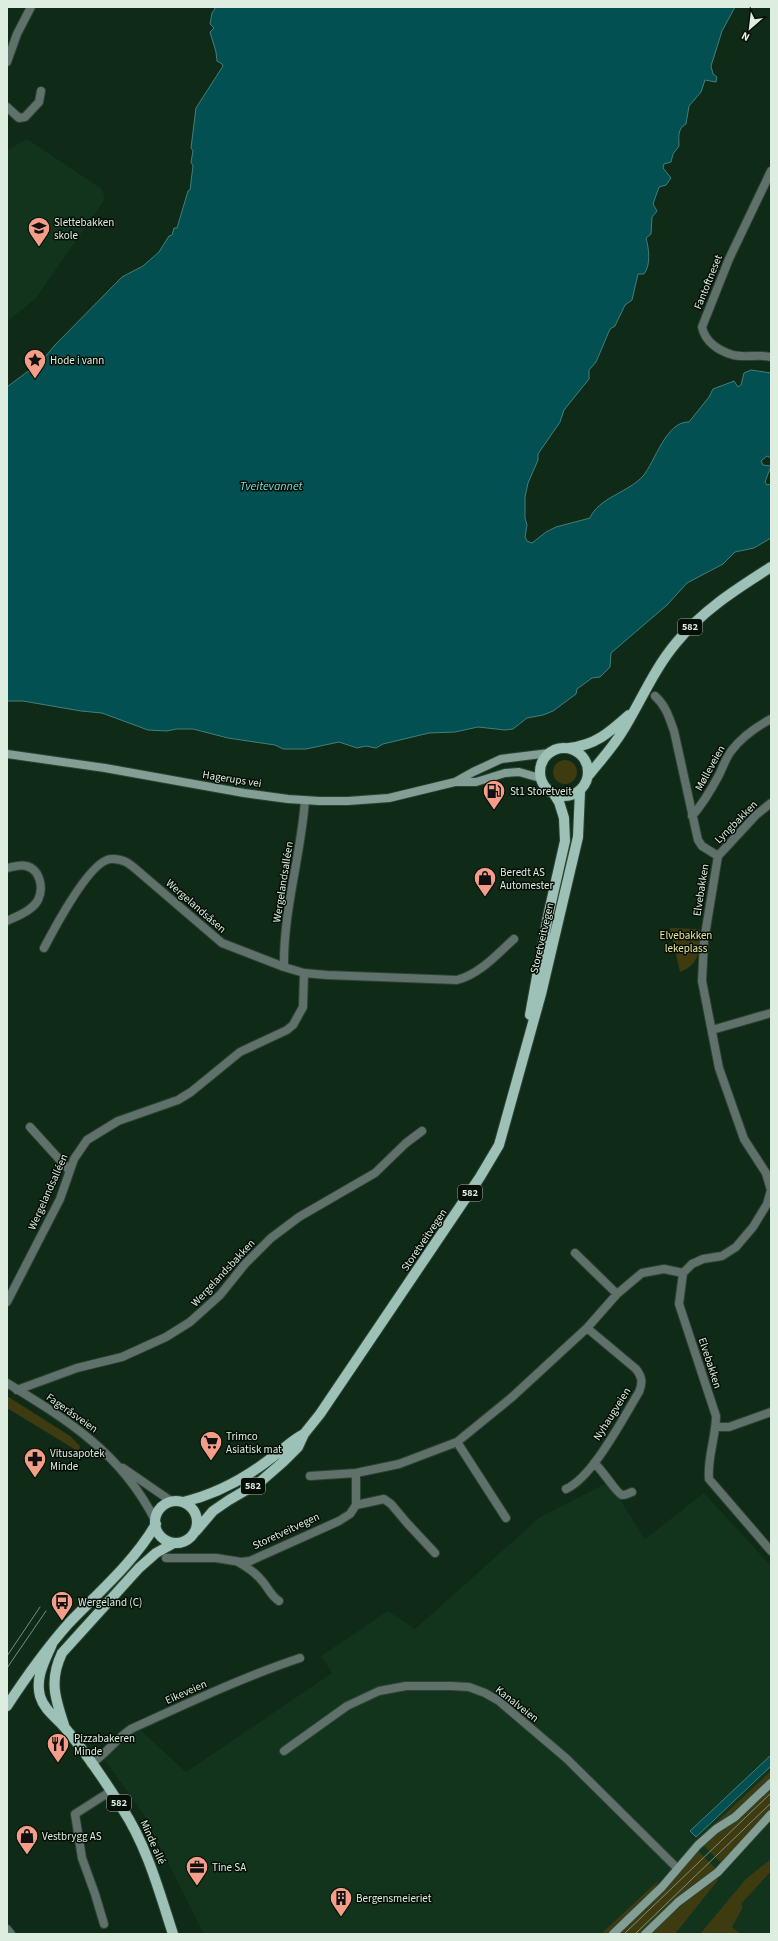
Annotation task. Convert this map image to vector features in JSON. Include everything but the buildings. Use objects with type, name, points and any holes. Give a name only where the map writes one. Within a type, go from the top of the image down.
[{"type":"main road","name":"582","points":[[580,791],[586,784],[589,775],[622,732],[633,711],[675,644],[695,622],[720,600],[771,567]]},
{"type":"main road","name":"582","points":[[549,753],[554,750],[584,746],[595,742],[613,729],[633,711]]},
{"type":"main road","points":[[567,748],[581,754],[588,768],[589,775]]},
{"type":"main road","points":[[540,778],[541,764],[549,753]]},
{"type":"main road","name":"Hagerups vei","points":[[454,782],[501,759],[549,753]]},
{"type":"main road","name":"Hagerups vei","points":[[7,754],[105,768],[244,793],[305,800],[348,801],[389,798],[454,782],[476,782],[505,773],[519,772],[540,778]]},
{"type":"main road","name":"582","points":[[540,778],[547,790],[554,794]]},
{"type":"main road","points":[[554,794],[567,797],[580,791]]},
{"type":"main road","name":"Storetveitvegen","points":[[196,1531],[213,1512],[229,1500],[260,1482],[284,1462],[298,1447],[304,1434],[320,1414],[385,1319],[480,1177],[499,1145],[541,994],[575,856],[578,838],[580,791]]},
{"type":"main road","name":"Storetveitvegen","points":[[527,1041],[532,999],[565,841],[564,818],[560,802],[554,794]]},
{"type":"main road","name":"Storetveitvegen","points":[[183,1502],[205,1497],[224,1489],[275,1456],[292,1440],[304,1434]]},
{"type":"main road","name":"582","points":[[7,1706],[52,1644],[142,1545],[162,1506],[171,1501],[183,1502]]},
{"type":"main road","points":[[183,1502],[189,1505],[196,1514],[196,1531]]},
{"type":"main road","points":[[155,1522],[159,1534],[163,1538],[174,1543]]},
{"type":"main road","name":"582","points":[[174,1543],[184,1541],[196,1531]]},
{"type":"main road","name":"Minde allé","points":[[66,1729],[54,1692],[56,1668],[62,1653],[139,1568],[156,1553],[174,1543]]},
{"type":"main road","name":"Minde allé","points":[[52,1644],[41,1668],[39,1691],[44,1706],[66,1729],[111,1791],[131,1822],[145,1852],[173,1934]]},
{"type":"main road","points":[[613,1934],[662,1887],[691,1852],[709,1834],[735,1816],[771,1782]]},
{"type":"main road","points":[[645,1934],[678,1902],[718,1872],[771,1814]]},
{"type":"street","points":[[7,62],[16,34],[32,7]]},
{"type":"street","points":[[7,107],[19,118],[25,117],[36,107],[41,91]]},
{"type":"street","name":"Fantoftneset","points":[[771,171],[729,259],[702,327],[706,339],[724,351],[734,355],[757,355],[771,357]]},
{"type":"street","name":"Elvebakken","points":[[655,696],[662,702],[669,715],[698,840],[706,849],[718,856],[704,941],[702,981],[719,1068],[732,1109],[744,1139],[766,1173],[771,1190],[769,1204],[753,1227],[736,1247],[722,1256],[703,1259],[692,1264],[683,1273],[679,1304],[716,1416],[716,1427],[708,1468],[709,1479],[771,1551]]},
{"type":"street","name":"Mølleveien","points":[[692,816],[713,786],[731,751],[744,737],[758,726],[771,720]]},
{"type":"street","name":"Wergelandsalléen","points":[[284,967],[285,943],[301,841],[305,800]]},
{"type":"street","name":"Lyngbakken","points":[[718,856],[756,815],[771,803]]},
{"type":"street","name":"Wergelandsåsen","points":[[44,948],[64,911],[89,876],[96,867],[110,859],[124,860],[222,943],[284,967],[304,973],[327,976],[457,980],[468,977],[478,971],[514,939]]},
{"type":"street","points":[[7,868],[21,865],[28,866],[38,876],[41,892],[38,900],[33,906],[7,921]]},
{"type":"street","name":"Wergelandsalléen","points":[[7,1302],[60,1199],[69,1170],[80,1149],[87,1140],[118,1122],[178,1100],[191,1092],[240,1052],[287,1030],[294,1024],[303,1007],[304,973]]},
{"type":"street","points":[[712,1030],[771,1013]]},
{"type":"street","points":[[30,1127],[69,1170]]},
{"type":"street","name":"Wergelandsbakken","points":[[17,1390],[77,1368],[122,1357],[166,1337],[190,1322],[220,1295],[245,1264],[271,1238],[299,1218],[375,1173],[406,1143],[422,1131]]},
{"type":"street","points":[[575,1253],[617,1294]]},
{"type":"street","points":[[310,1476],[356,1473],[399,1464],[457,1442],[511,1398],[586,1328],[617,1294],[642,1273],[664,1269],[683,1273]]},
{"type":"street","name":"Nyhaugveien","points":[[566,1489],[581,1479],[594,1463],[639,1392],[642,1379],[636,1369],[586,1328]]},
{"type":"street","name":"Fageråsveien","points":[[7,1383],[69,1422],[119,1466],[171,1501]]},
{"type":"street","points":[[716,1427],[729,1428],[771,1412]]},
{"type":"street","points":[[457,1442],[506,1518]]},
{"type":"street","points":[[594,1463],[606,1475],[615,1490],[619,1493],[626,1494],[632,1492]]},
{"type":"street","name":"Fageråsveien","points":[[119,1466],[149,1506],[155,1522]]},
{"type":"street","points":[[356,1473],[356,1505],[384,1499],[391,1504],[435,1552]]},
{"type":"street","name":"Storetveitvegen","points":[[166,1558],[216,1558],[236,1561],[250,1561],[339,1521],[350,1514],[356,1505]]},
{"type":"street","name":"Storetveitvegen","points":[[236,1561],[248,1568],[263,1582],[273,1598],[279,1601]]},
{"type":"street","name":"Eikeveien","points":[[91,1764],[100,1758],[124,1733],[131,1729],[273,1667],[300,1658]]},
{"type":"street","name":"Kanalveien","points":[[284,1751],[347,1706],[380,1691],[406,1686],[469,1687],[485,1693],[499,1701],[567,1759],[677,1868]]},
{"type":"street","points":[[104,1924],[82,1858],[75,1814],[111,1791]]},
{"type":"street","points":[[7,1929],[11,1934]]},
{"type":"shaded area","name":"Slettebakken skole","points":[[27,139],[102,189],[105,199],[36,298],[7,322],[7,150]]},
{"type":"shaded area","points":[[609,1482],[645,1539],[704,1493],[771,1566],[771,1934],[204,1934],[144,1815],[102,1756],[137,1727],[186,1772],[332,1673],[321,1656],[388,1611],[415,1629],[540,1517]]},
{"type":"green space","points":[[565,760],[574,763],[577,772],[574,781],[565,784],[556,781],[553,772],[556,763]]},
{"type":"green space","name":"Elvebakken lekeplass","points":[[670,928],[700,929],[698,955],[692,964],[680,972]]},
{"type":"green space","points":[[7,1396],[70,1436],[80,1446],[79,1452],[7,1408]]},
{"type":"green space","points":[[771,1771],[771,1778],[734,1813],[708,1830]]},
{"type":"green space","points":[[771,1788],[771,1809],[721,1863],[703,1845]]},
{"type":"green space","points":[[697,1850],[716,1869],[677,1900],[641,1934],[618,1934]]},
{"type":"green space","points":[[771,1859],[771,1871],[741,1904],[743,1907],[732,1927],[740,1934],[700,1934],[746,1879]]},
{"type":"green space","points":[[716,1878],[718,1880],[675,1934],[651,1934],[675,1911]]},
{"type":"green space","points":[[659,1880],[653,1890],[607,1934],[601,1934]]},
{"type":"water","name":"Tveitevannet","points":[[216,7],[735,7],[722,31],[711,66],[713,74],[717,77],[716,82],[705,80],[701,92],[689,106],[686,124],[681,128],[679,134],[679,146],[673,154],[671,162],[664,164],[663,168],[671,178],[666,185],[659,187],[653,204],[657,211],[652,217],[651,234],[646,238],[649,257],[648,266],[644,274],[638,274],[632,300],[625,305],[615,326],[610,329],[596,362],[589,370],[589,379],[564,410],[560,422],[538,454],[538,460],[528,483],[525,497],[525,518],[527,525],[525,537],[527,541],[532,543],[546,532],[556,527],[590,518],[600,505],[637,482],[643,476],[668,435],[681,423],[689,422],[709,397],[713,389],[734,381],[738,387],[741,385],[744,373],[751,370],[771,373],[771,458],[767,456],[761,461],[763,465],[771,466],[765,482],[767,485],[771,484],[771,538],[754,548],[735,552],[723,564],[687,583],[667,605],[611,653],[610,667],[600,677],[592,678],[577,689],[576,694],[553,711],[543,715],[527,718],[513,729],[505,730],[478,727],[455,732],[429,733],[383,744],[376,748],[366,746],[357,748],[339,742],[306,749],[283,749],[275,745],[228,738],[193,729],[176,729],[167,731],[148,730],[102,713],[23,701],[7,701],[7,387],[27,372],[35,369],[55,345],[122,277],[143,266],[159,252],[169,236],[172,235],[174,228],[177,228],[188,191],[190,190],[193,166],[191,162],[193,151],[191,148],[196,108],[223,66],[217,61],[210,32],[214,28],[210,24],[212,13]]},
{"type":"water","points":[[771,1755],[771,1766],[696,1837],[690,1831]]},
{"type":"tram line","points":[[7,1656],[40,1607]]},
{"type":"tram line","points":[[7,1668],[46,1611]]},
{"type":"tram line","points":[[624,1934],[771,1793]]},
{"type":"tram line","points":[[635,1934],[771,1803]]},
{"type":"place","name":"Slettebakken skole","points":[[39,248]]},
{"type":"place","name":"Hode i vann","points":[[35,380]]},
{"type":"place","name":"St1 Storetveit","points":[[494,810]]},
{"type":"place","name":"Beredt AS Automester","points":[[485,898]]},
{"type":"place","name":"Trimco Asiatisk mat","points":[[211,1462]]},
{"type":"place","name":"Vitusapotek Minde","points":[[35,1478]]},
{"type":"place","name":"Wergeland (C)","points":[[62,1622]]},
{"type":"place","name":"Pizzabakeren Minde","points":[[58,1764]]},
{"type":"place","name":"Vestbrygg AS","points":[[27,1856]]},
{"type":"place","name":"Tine SA","points":[[197,1886]]},
{"type":"place","name":"Bergensmeieriet","points":[[341,1918]]}]
